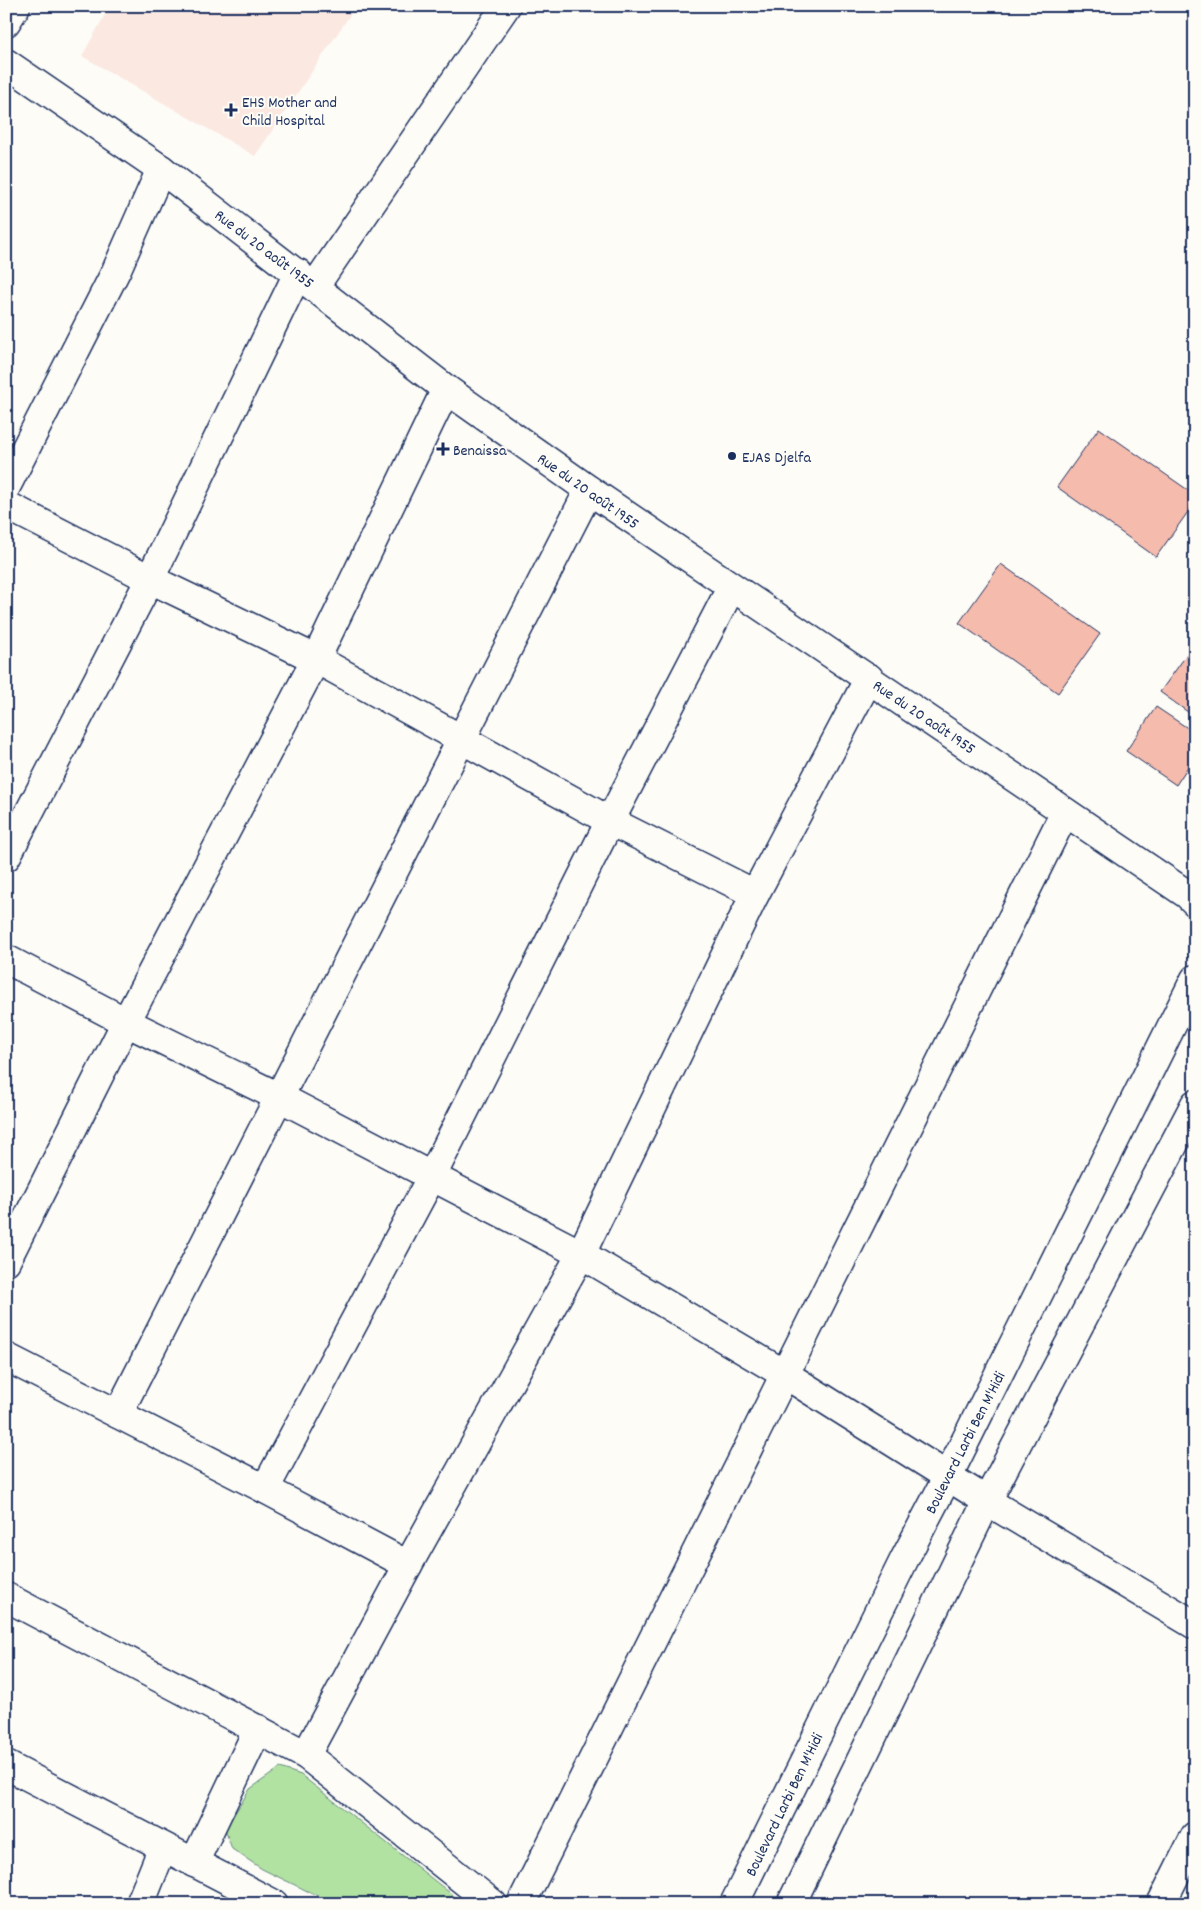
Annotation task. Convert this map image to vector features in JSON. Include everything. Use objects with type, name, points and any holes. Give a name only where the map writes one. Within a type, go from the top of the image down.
[{"type":"street","points":[[6,22],[16,6]]},
{"type":"street","points":[[6,857],[306,280],[506,6]]},
{"type":"street","name":"Rue du 20 août 1955","points":[[6,63],[161,169],[446,388],[589,490],[731,588],[869,678],[1193,897]]},
{"type":"street","points":[[6,486],[116,270],[161,169]]},
{"type":"street","points":[[6,1261],[126,1022],[316,659],[446,388]]},
{"type":"street","points":[[118,1414],[281,1098],[461,738],[589,490]]},
{"type":"street","points":[[6,506],[150,579],[316,659],[610,821],[755,894]]},
{"type":"street","points":[[265,1489],[432,1176],[610,821],[731,588]]},
{"type":"street","points":[[306,1755],[408,1565],[580,1254],[755,894],[869,678]]},
{"type":"street","points":[[521,1904],[1065,812]]},
{"type":"street","points":[[6,958],[126,1022],[281,1098],[580,1254],[786,1375],[987,1501],[1195,1625]]},
{"type":"street","name":"Boulevard Larbi Ben M'Hidi","points":[[734,1904],[1195,979]]},
{"type":"street","points":[[791,1904],[987,1501],[1195,1104]]},
{"type":"street","points":[[6,1357],[265,1489],[408,1565]]},
{"type":"street","points":[[6,1597],[306,1755],[493,1904]]},
{"type":"street","points":[[194,1863],[258,1730]]},
{"type":"street","points":[[6,1765],[274,1904]]},
{"type":"street","points":[[1161,1904],[1195,1836]]},
{"type":"street","points":[[140,1904],[163,1847]]},
{"type":"shaded area","name":"EHS Mother and Child Hospital","points":[[110,6],[356,6],[255,156],[82,56]]},
{"type":"green space","points":[[280,1768],[301,1775],[464,1904],[334,1904],[262,1869],[232,1849],[225,1829],[250,1789]]},
{"type":"building","points":[[1099,428],[1195,495],[1195,502],[1156,557],[1057,487]]},
{"type":"building","points":[[1001,564],[1100,634],[1058,693],[959,623]]},
{"type":"building","points":[[1195,643],[1195,710],[1192,715],[1160,692]]},
{"type":"building","points":[[1156,707],[1195,733],[1195,756],[1176,785],[1126,751]]},
{"type":"place","name":"EHS Mother and Child Hospital","points":[[231,110]]},
{"type":"place","name":"Benaissa","points":[[443,449]]},
{"type":"place","name":"EJAS Djelfa","points":[[732,456]]}]
